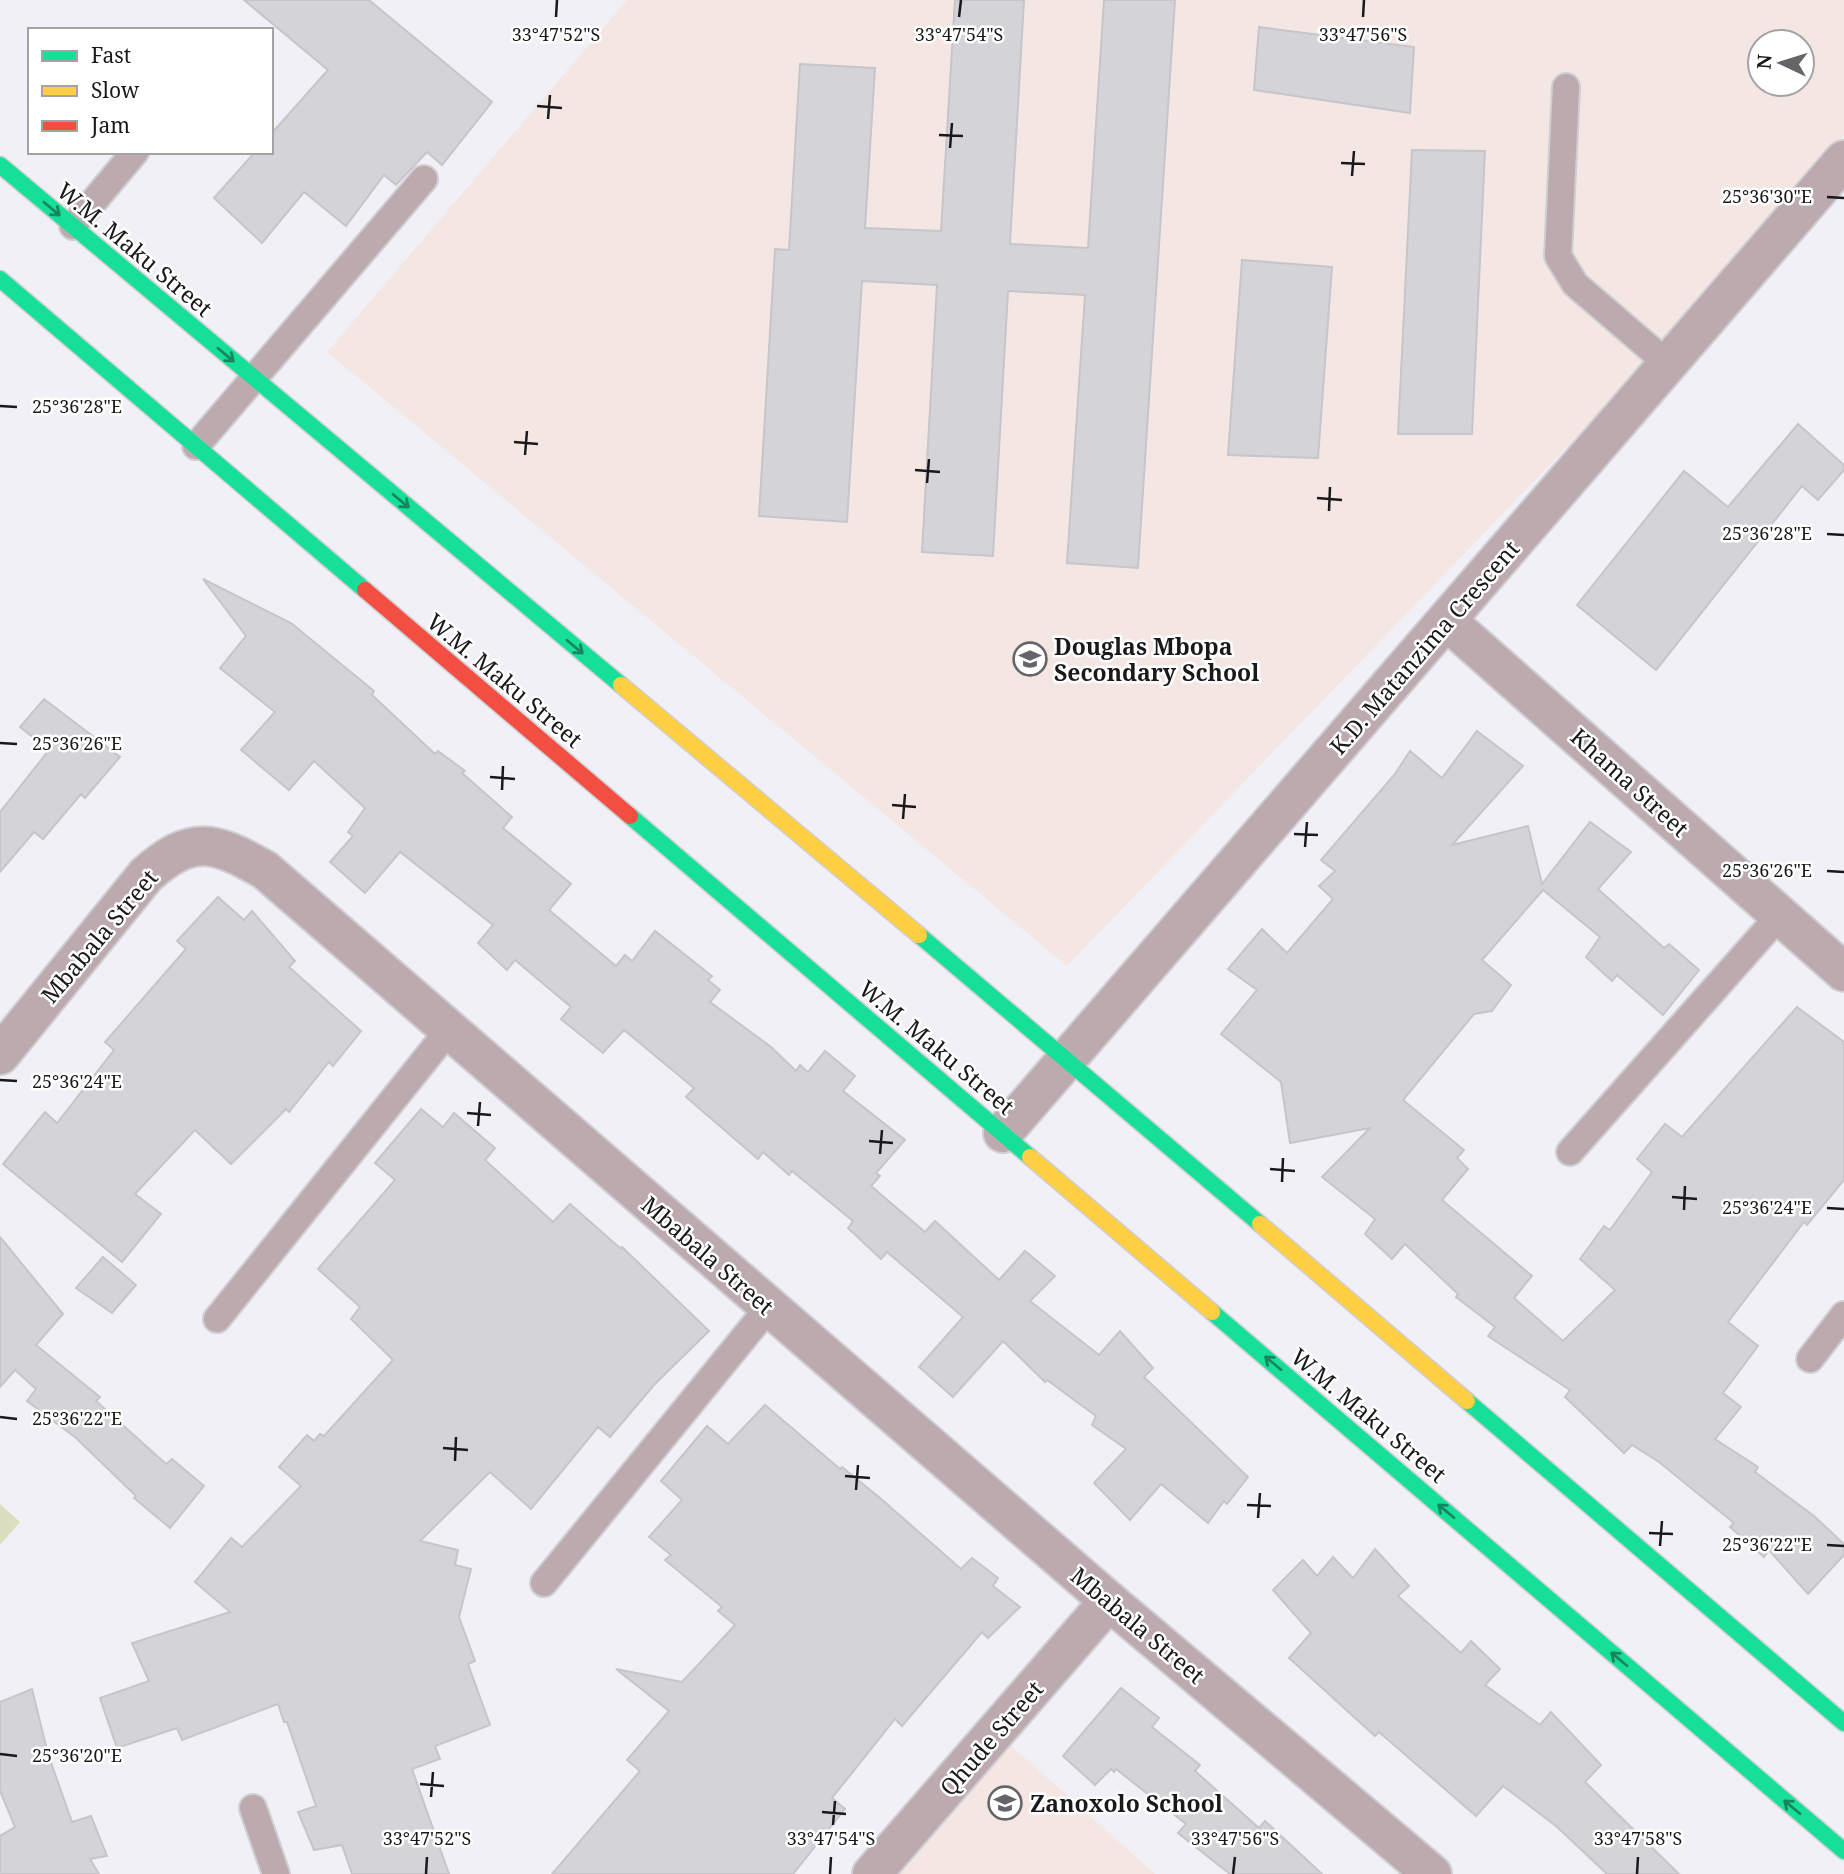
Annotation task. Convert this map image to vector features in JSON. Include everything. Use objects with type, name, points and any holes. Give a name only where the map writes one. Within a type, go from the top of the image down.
[{"type":"street","name":"K.D. Matanzima Crescent","points":[[1003,1133],[1844,160]]},
{"type":"street","name":"W.M. Maku Street","points":[[0,165],[1067,1059],[1844,1723]]},
{"type":"street","name":"W.M. Maku Street","points":[[0,279],[1844,1851]]},
{"type":"street","name":"Khama Street","points":[[1447,621],[1844,972]]},
{"type":"street","name":"Mbabala Street","points":[[0,1055],[146,875],[166,858],[189,846],[216,846],[265,870],[1109,1601],[1432,1874]]},
{"type":"street","name":"Qhude Street","points":[[872,1874],[1109,1601]]},
{"type":"lane","points":[[1566,87],[1558,256],[1575,284],[1668,364]]},
{"type":"lane","points":[[73,226],[133,154]]},
{"type":"lane","points":[[196,446],[425,179]]},
{"type":"lane","points":[[1570,1152],[1780,915]]},
{"type":"lane","points":[[217,1319],[449,1030]]},
{"type":"lane","points":[[544,1583],[769,1307]]},
{"type":"lane","points":[[1810,1359],[1844,1315]]},
{"type":"lane","points":[[253,1808],[276,1874]]},
{"type":"shaded area","name":"Douglas Mbopa Secondary School","points":[[627,0],[1844,0],[1844,135],[1730,278],[1067,966],[327,352]]},
{"type":"shaded area","name":"Zanoxolo School","points":[[996,1732],[1155,1874],[872,1874]]},
{"type":"green space","points":[[0,1504],[20,1522],[0,1545]]},
{"type":"building","points":[[244,0],[369,0],[492,102],[442,165],[427,152],[396,185],[384,175],[346,226],[304,192],[262,243],[214,198],[253,154],[273,154],[273,132],[328,70]]},
{"type":"building","points":[[955,0],[1024,0],[1010,244],[1088,248],[1104,0],[1175,0],[1138,568],[1067,563],[1085,295],[1008,291],[993,556],[922,552],[937,285],[862,281],[847,522],[759,516],[775,249],[789,250],[800,64],[875,68],[865,228],[941,231]]},
{"type":"building","points":[[1259,27],[1414,47],[1410,113],[1254,90]]},
{"type":"building","points":[[1412,150],[1485,151],[1472,434],[1398,434]]},
{"type":"building","points":[[1242,260],[1332,267],[1318,458],[1228,455]]},
{"type":"building","points":[[1798,424],[1844,465],[1844,470],[1818,500],[1802,486],[1656,670],[1577,605],[1684,471],[1728,507]]},
{"type":"building","points":[[203,579],[291,623],[374,691],[372,695],[435,754],[438,751],[465,771],[462,773],[512,817],[503,828],[571,884],[549,910],[616,966],[625,955],[632,961],[655,931],[712,976],[708,980],[720,990],[710,1002],[771,1047],[796,1071],[800,1065],[808,1072],[825,1051],[855,1076],[843,1091],[905,1140],[876,1173],[880,1176],[871,1186],[925,1232],[935,1221],[999,1280],[1025,1251],[1055,1276],[1030,1301],[1099,1355],[1120,1331],[1153,1368],[1144,1377],[1248,1477],[1227,1504],[1224,1501],[1208,1523],[1161,1484],[1130,1520],[1094,1483],[1126,1449],[1092,1425],[1096,1416],[1047,1380],[1045,1382],[1003,1341],[953,1397],[919,1367],[963,1317],[887,1252],[881,1259],[848,1228],[853,1221],[792,1171],[789,1175],[763,1152],[758,1159],[686,1097],[694,1088],[624,1030],[603,1053],[561,1019],[571,1007],[515,960],[507,970],[478,943],[493,925],[400,852],[365,893],[330,862],[353,836],[348,832],[365,808],[314,761],[289,790],[241,750],[275,712],[220,668],[246,636]]},
{"type":"building","points":[[44,699],[120,757],[85,798],[81,794],[43,839],[34,832],[0,872],[0,812],[49,750],[20,727]]},
{"type":"building","points":[[1477,731],[1523,766],[1452,845],[1528,826],[1542,884],[1590,822],[1631,852],[1598,889],[1664,948],[1669,944],[1699,970],[1663,1015],[1617,975],[1612,981],[1586,957],[1600,937],[1543,890],[1482,960],[1511,985],[1492,1011],[1474,1014],[1403,1100],[1464,1150],[1457,1158],[1468,1169],[1442,1200],[1532,1276],[1514,1298],[1563,1341],[1615,1290],[1580,1259],[1604,1226],[1610,1230],[1652,1172],[1637,1159],[1665,1124],[1682,1137],[1797,1007],[1844,1042],[1844,1180],[1807,1225],[1804,1222],[1728,1322],[1758,1346],[1723,1393],[1741,1407],[1715,1439],[1758,1467],[1755,1472],[1814,1516],[1844,1544],[1844,1555],[1808,1594],[1769,1550],[1764,1557],[1730,1527],[1734,1523],[1659,1462],[1632,1445],[1624,1453],[1565,1397],[1570,1390],[1488,1336],[1495,1327],[1456,1297],[1458,1294],[1405,1244],[1392,1259],[1365,1234],[1375,1219],[1322,1177],[1370,1128],[1290,1143],[1281,1082],[1221,1034],[1257,990],[1228,969],[1262,929],[1287,953],[1333,899],[1319,886],[1335,871],[1321,860],[1395,774],[1410,751],[1442,778]]},
{"type":"building","points":[[218,897],[244,920],[252,911],[295,961],[289,967],[361,1031],[333,1066],[329,1062],[289,1112],[286,1109],[231,1164],[195,1130],[135,1194],[161,1214],[122,1262],[3,1164],[45,1112],[57,1123],[114,1050],[105,1042],[186,949],[177,941]]},
{"type":"building","points":[[421,1109],[443,1127],[454,1113],[495,1148],[485,1160],[553,1222],[570,1204],[621,1249],[622,1247],[709,1331],[654,1385],[610,1437],[598,1427],[531,1509],[490,1472],[420,1541],[458,1550],[455,1565],[471,1569],[459,1617],[475,1661],[468,1664],[490,1725],[435,1746],[440,1759],[412,1769],[449,1874],[352,1874],[342,1845],[314,1850],[298,1812],[316,1806],[287,1722],[284,1722],[278,1704],[182,1740],[177,1728],[117,1748],[100,1698],[149,1681],[132,1643],[230,1612],[195,1582],[231,1538],[242,1547],[301,1486],[279,1467],[307,1435],[314,1441],[320,1434],[324,1436],[393,1360],[351,1319],[360,1307],[318,1269],[395,1180],[375,1163]]},
{"type":"building","points":[[0,1237],[63,1314],[36,1345],[100,1397],[96,1401],[166,1464],[172,1459],[204,1486],[170,1528],[134,1498],[136,1496],[76,1438],[27,1401],[36,1389],[15,1370],[0,1387]]},
{"type":"building","points":[[103,1257],[136,1285],[112,1313],[76,1288]]},
{"type":"building","points":[[765,1405],[840,1469],[842,1467],[880,1498],[961,1569],[972,1558],[998,1578],[993,1586],[1020,1607],[988,1638],[982,1632],[902,1726],[895,1719],[832,1798],[845,1809],[793,1874],[552,1874],[640,1771],[627,1760],[669,1711],[616,1669],[682,1682],[735,1625],[718,1611],[722,1607],[665,1560],[671,1555],[649,1537],[682,1500],[661,1481],[707,1426],[728,1444]]},
{"type":"building","points":[[1375,1549],[1409,1586],[1398,1596],[1461,1653],[1471,1641],[1500,1669],[1485,1685],[1540,1725],[1551,1712],[1601,1765],[1585,1782],[1679,1874],[1607,1874],[1556,1826],[1503,1786],[1476,1816],[1379,1732],[1375,1736],[1289,1658],[1311,1633],[1273,1590],[1303,1560],[1317,1576],[1333,1557],[1353,1578]]},
{"type":"building","points":[[1121,1688],[1159,1718],[1152,1727],[1200,1765],[1195,1771],[1259,1828],[1265,1821],[1322,1874],[1230,1874],[1178,1833],[1186,1824],[1116,1769],[1114,1772],[1111,1769],[1095,1785],[1063,1756]]},
{"type":"building","points":[[32,1689],[48,1754],[72,1822],[91,1816],[107,1856],[90,1859],[99,1874],[0,1874],[0,1836],[15,1827],[0,1791],[0,1702]]},
{"type":"traffic: fast","points":[[0,165],[621,685]]},
{"type":"traffic: fast","points":[[0,279],[365,590]]},
{"type":"traffic: fast","points":[[630,816],[1030,1157]]},
{"type":"traffic: fast","points":[[919,935],[1260,1224]]},
{"type":"traffic: fast","points":[[1212,1312],[1844,1851]]},
{"type":"traffic: fast","points":[[1467,1401],[1844,1723]]},
{"type":"traffic: slow","points":[[621,685],[919,935]]},
{"type":"traffic: slow","points":[[1030,1157],[1212,1312]]},
{"type":"traffic: slow","points":[[1260,1224],[1467,1401]]},
{"type":"traffic: jam","points":[[365,590],[630,816]]},
{"type":"place","name":"Douglas Mbopa Secondary School","points":[[1030,659]]},
{"type":"place","name":"Zanoxolo School","points":[[1005,1803]]}]
